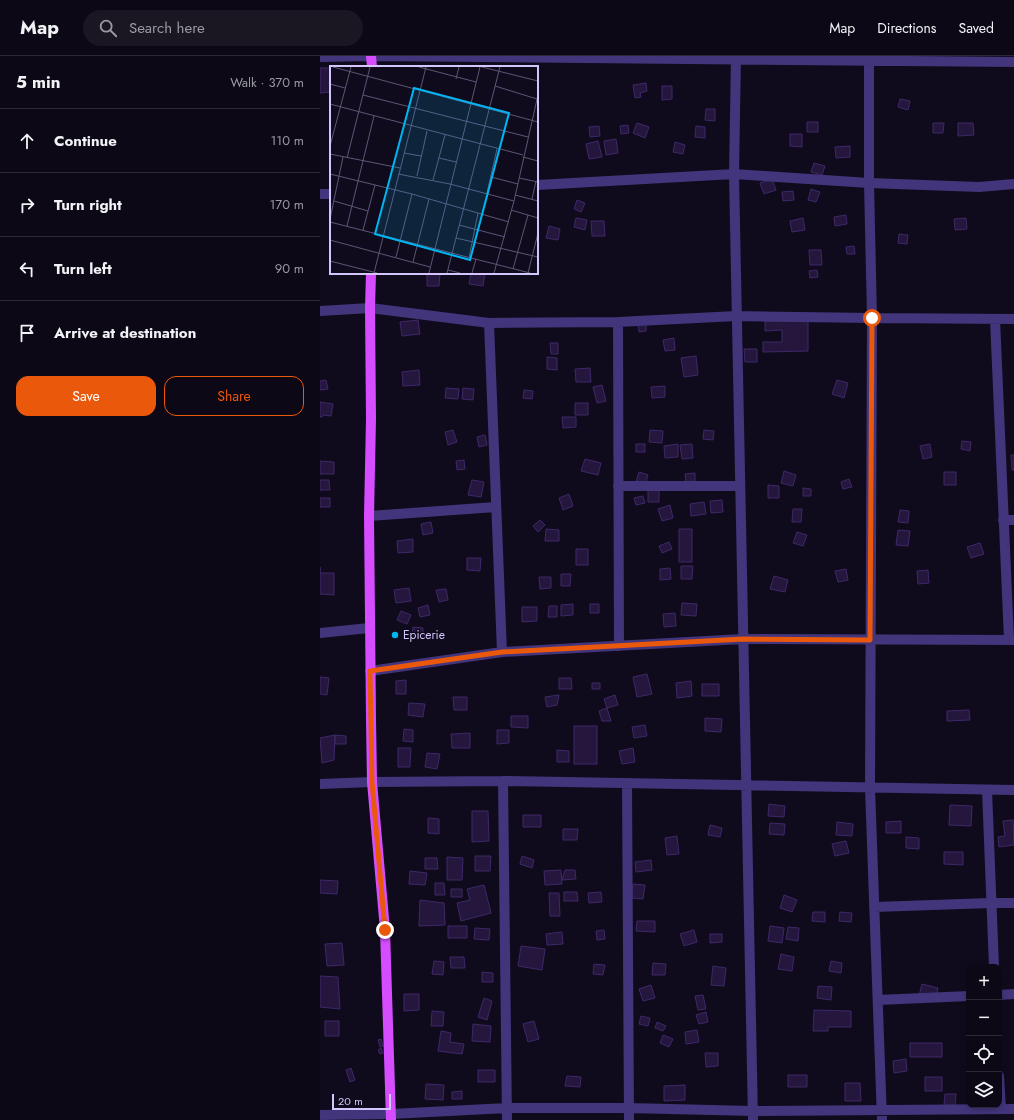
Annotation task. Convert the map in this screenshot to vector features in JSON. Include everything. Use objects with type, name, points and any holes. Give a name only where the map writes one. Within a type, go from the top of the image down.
[{"type":"main road","points":[[371,56],[372,66]]},
{"type":"main road","points":[[371,274],[369,628],[372,782],[385,930],[391,1117]]},
{"type":"street","points":[[320,57],[868,58],[1014,62]]},
{"type":"street","points":[[736,58],[734,174],[736,316],[753,1115]]},
{"type":"street","points":[[868,58],[868,183],[872,318],[870,788],[882,1115]]},
{"type":"street","points":[[538,185],[734,174],[868,183],[979,187],[1014,184]]},
{"type":"street","points":[[320,311],[370,308],[489,322],[618,322],[736,316],[1014,319]]},
{"type":"street","points":[[370,671],[502,652],[743,639],[1011,640],[1003,520],[995,319]]},
{"type":"street","points":[[489,322],[502,652]]},
{"type":"street","points":[[618,322],[619,646]]},
{"type":"street","points":[[618,486],[740,486]]},
{"type":"street","points":[[369,516],[496,507]]},
{"type":"street","points":[[1003,520],[1014,520]]},
{"type":"street","points":[[320,633],[369,628]]},
{"type":"street","points":[[503,781],[507,1120]]},
{"type":"street","points":[[320,784],[503,781],[1014,790]]},
{"type":"street","points":[[628,783],[629,1120]]},
{"type":"street","points":[[987,790],[994,964]]},
{"type":"street","points":[[874,907],[1014,902]]},
{"type":"street","points":[[1002,995],[1014,994]]},
{"type":"street","points":[[878,1000],[966,996]]},
{"type":"street","points":[[320,1115],[391,1117],[507,1108],[628,1108],[753,1115],[882,1115],[1014,1109]]},
{"type":"building","points":[[320,68],[330,68],[330,92],[320,93]]},
{"type":"building","points":[[646,83],[647,91],[640,93],[641,97],[635,98],[633,85]]},
{"type":"building","points":[[662,86],[672,86],[672,99],[662,100]]},
{"type":"building","points":[[900,99],[910,101],[908,110],[898,107]]},
{"type":"building","points":[[706,109],[715,109],[715,121],[705,120]]},
{"type":"building","points":[[807,122],[818,122],[818,132],[807,132]]},
{"type":"building","points":[[637,123],[649,127],[645,138],[633,133]]},
{"type":"building","points":[[933,123],[944,123],[943,133],[933,133]]},
{"type":"building","points":[[958,123],[973,123],[974,135],[958,136]]},
{"type":"building","points":[[628,125],[629,133],[621,134],[620,126]]},
{"type":"building","points":[[599,126],[600,136],[590,137],[589,127]]},
{"type":"building","points":[[696,126],[705,127],[705,138],[695,137]]},
{"type":"building","points":[[790,134],[802,134],[802,147],[790,146]]},
{"type":"building","points":[[616,139],[618,153],[606,155],[604,141]]},
{"type":"building","points":[[598,141],[602,157],[589,159],[586,144]]},
{"type":"building","points":[[675,142],[685,145],[683,154],[673,152]]},
{"type":"building","points":[[850,146],[850,157],[836,158],[835,147]]},
{"type":"building","points":[[814,163],[825,166],[822,175],[811,172]]},
{"type":"building","points":[[772,179],[776,190],[764,194],[760,183]]},
{"type":"building","points":[[811,189],[820,192],[816,202],[808,200]]},
{"type":"building","points":[[793,191],[794,200],[783,201],[782,192]]},
{"type":"building","points":[[577,200],[585,203],[581,212],[574,209]]},
{"type":"building","points":[[846,215],[847,224],[835,226],[834,217]]},
{"type":"building","points":[[576,218],[587,220],[585,230],[574,227]]},
{"type":"building","points":[[803,218],[805,230],[792,232],[790,221]]},
{"type":"building","points":[[966,218],[967,229],[955,230],[954,219]]},
{"type":"building","points":[[591,221],[604,221],[605,236],[592,236]]},
{"type":"building","points":[[549,226],[560,229],[558,240],[546,238]]},
{"type":"building","points":[[899,234],[908,235],[907,244],[898,243]]},
{"type":"building","points":[[854,246],[855,254],[847,254],[846,247]]},
{"type":"building","points":[[809,250],[821,250],[822,265],[810,265]]},
{"type":"building","points":[[817,270],[818,277],[810,278],[809,271]]},
{"type":"building","points":[[427,274],[440,274],[439,286],[427,286]]},
{"type":"building","points":[[471,274],[485,274],[483,286],[469,284]]},
{"type":"building","points":[[418,320],[420,334],[402,336],[400,322]]},
{"type":"building","points":[[765,321],[808,321],[808,351],[763,352],[763,342],[782,342],[782,330],[765,331]]},
{"type":"building","points":[[646,323],[646,331],[639,332],[638,324]]},
{"type":"building","points":[[674,338],[675,350],[665,351],[663,340]]},
{"type":"building","points":[[550,343],[558,343],[558,354],[551,354]]},
{"type":"building","points":[[744,349],[757,349],[757,362],[745,362]]},
{"type":"building","points":[[696,356],[698,375],[684,377],[681,358]]},
{"type":"building","points":[[547,357],[557,358],[557,370],[547,369]]},
{"type":"building","points":[[590,368],[591,382],[576,382],[575,369]]},
{"type":"building","points":[[419,370],[420,385],[403,386],[402,372]]},
{"type":"building","points":[[326,380],[328,389],[320,390],[320,381]]},
{"type":"building","points":[[837,380],[848,383],[844,398],[832,394]]},
{"type":"building","points":[[602,385],[606,401],[597,403],[593,387]]},
{"type":"building","points":[[665,386],[665,397],[652,398],[651,387]]},
{"type":"building","points":[[446,388],[459,389],[458,399],[445,398]]},
{"type":"building","points":[[463,388],[474,389],[473,400],[462,399]]},
{"type":"building","points":[[524,390],[533,391],[532,399],[523,398]]},
{"type":"building","points":[[320,402],[333,404],[331,416],[323,415],[320,417]]},
{"type":"building","points":[[575,403],[588,403],[588,415],[575,415]]},
{"type":"building","points":[[562,417],[576,417],[576,427],[563,428]]},
{"type":"building","points":[[453,430],[457,442],[448,445],[445,432]]},
{"type":"building","points":[[650,430],[663,431],[662,443],[649,442]]},
{"type":"building","points":[[704,430],[714,431],[713,440],[703,439]]},
{"type":"building","points":[[485,435],[487,445],[479,447],[477,437]]},
{"type":"building","points":[[962,441],[971,442],[970,451],[961,449]]},
{"type":"building","points":[[636,444],[645,444],[645,452],[636,452]]},
{"type":"building","points":[[678,444],[678,457],[665,458],[664,446]]},
{"type":"building","points":[[692,444],[693,458],[682,459],[680,445]]},
{"type":"building","points":[[930,444],[932,457],[923,459],[920,446]]},
{"type":"building","points":[[1011,455],[1014,455],[1014,470],[1012,470]]},
{"type":"building","points":[[585,459],[601,463],[598,475],[581,471]]},
{"type":"building","points":[[464,460],[465,469],[457,470],[456,461]]},
{"type":"building","points":[[320,461],[334,462],[334,474],[320,474]]},
{"type":"building","points":[[784,471],[796,475],[793,486],[781,483]]},
{"type":"building","points":[[639,472],[648,475],[645,485],[636,482]]},
{"type":"building","points":[[944,472],[956,472],[956,485],[944,485]]},
{"type":"building","points":[[695,473],[695,483],[686,484],[685,474]]},
{"type":"building","points":[[849,479],[852,487],[843,489],[841,482]]},
{"type":"building","points":[[320,480],[329,480],[330,490],[320,490]]},
{"type":"building","points":[[472,480],[484,482],[481,497],[468,495]]},
{"type":"building","points":[[768,485],[779,486],[779,498],[768,498]]},
{"type":"building","points":[[803,488],[811,489],[811,496],[803,496]]},
{"type":"building","points":[[648,489],[659,489],[659,502],[648,502]]},
{"type":"building","points":[[569,494],[573,506],[563,510],[559,498]]},
{"type":"building","points":[[643,496],[645,503],[636,505],[634,498]]},
{"type":"building","points":[[320,498],[330,498],[330,507],[320,507]]},
{"type":"building","points":[[722,500],[723,512],[711,513],[710,501]]},
{"type":"building","points":[[704,502],[706,514],[691,516],[690,504]]},
{"type":"building","points":[[670,505],[673,518],[662,521],[658,509]]},
{"type":"building","points":[[793,509],[802,509],[801,522],[792,522]]},
{"type":"building","points":[[900,510],[909,511],[908,523],[898,522]]},
{"type":"building","points":[[540,520],[545,525],[538,532],[533,526]]},
{"type":"building","points":[[431,522],[433,533],[423,535],[421,524]]},
{"type":"building","points":[[546,529],[559,530],[559,541],[545,541]]},
{"type":"building","points":[[679,529],[692,529],[692,562],[679,562]]},
{"type":"building","points":[[898,530],[910,531],[908,546],[896,545]]},
{"type":"building","points":[[797,532],[807,535],[803,546],[793,543]]},
{"type":"building","points":[[413,539],[413,552],[398,553],[397,541]]},
{"type":"building","points":[[669,542],[672,549],[662,553],[659,546]]},
{"type":"building","points":[[980,543],[984,554],[971,558],[967,547]]},
{"type":"building","points":[[576,549],[588,549],[588,565],[576,565]]},
{"type":"building","points":[[467,558],[481,558],[480,571],[467,570]]},
{"type":"building","points":[[681,566],[693,566],[692,579],[681,579]]},
{"type":"building","points":[[670,568],[671,579],[660,580],[660,569]]},
{"type":"building","points":[[846,569],[848,580],[838,582],[835,571]]},
{"type":"building","points":[[928,570],[929,583],[918,584],[917,571]]},
{"type":"building","points":[[320,573],[334,573],[334,595],[320,594]]},
{"type":"building","points":[[561,574],[571,574],[570,586],[561,586]]},
{"type":"building","points":[[774,576],[788,580],[785,592],[770,589]]},
{"type":"building","points":[[539,577],[551,577],[551,588],[540,589]]},
{"type":"building","points":[[409,588],[411,601],[396,603],[394,590]]},
{"type":"building","points":[[446,589],[448,600],[439,602],[436,590]]},
{"type":"building","points":[[682,603],[697,604],[696,616],[681,615]]},
{"type":"building","points":[[573,604],[573,615],[561,616],[561,605]]},
{"type":"building","points":[[590,604],[599,604],[599,613],[590,613]]},
{"type":"building","points":[[428,605],[430,615],[420,617],[418,608]]},
{"type":"building","points":[[549,606],[557,606],[557,617],[548,617]]},
{"type":"building","points":[[522,607],[537,607],[537,621],[522,622]]},
{"type":"building","points":[[401,611],[411,615],[407,624],[397,620]]},
{"type":"building","points":[[675,613],[676,626],[664,627],[663,614]]},
{"type":"building","points":[[413,627],[423,628],[423,636],[412,636]]},
{"type":"building","points":[[647,674],[652,694],[637,697],[633,677]]},
{"type":"building","points":[[320,677],[329,678],[327,695],[320,694]]},
{"type":"building","points":[[559,678],[571,678],[572,689],[559,689]]},
{"type":"building","points":[[406,680],[406,694],[396,694],[396,681]]},
{"type":"building","points":[[691,681],[692,696],[677,698],[676,683]]},
{"type":"building","points":[[592,683],[600,683],[600,689],[592,689]]},
{"type":"building","points":[[702,684],[719,684],[719,696],[702,696]]},
{"type":"building","points":[[559,695],[557,705],[547,707],[545,697]]},
{"type":"building","points":[[615,695],[618,705],[607,708],[604,699]]},
{"type":"building","points":[[453,697],[467,697],[467,710],[454,710]]},
{"type":"building","points":[[409,703],[425,704],[423,717],[408,715]]},
{"type":"building","points":[[607,708],[611,721],[602,721],[599,711]]},
{"type":"building","points":[[969,710],[970,720],[947,721],[947,711]]},
{"type":"building","points":[[511,716],[528,716],[528,728],[511,727]]},
{"type":"building","points":[[705,718],[722,719],[721,732],[705,731]]},
{"type":"building","points":[[645,725],[647,736],[634,738],[632,727]]},
{"type":"building","points":[[574,726],[597,726],[597,764],[574,764]]},
{"type":"building","points":[[404,729],[413,730],[413,742],[403,741]]},
{"type":"building","points":[[497,730],[509,730],[509,743],[497,744]]},
{"type":"building","points":[[470,733],[470,748],[452,748],[451,734]]},
{"type":"building","points":[[335,735],[346,736],[346,744],[335,744]]},
{"type":"building","points":[[335,735],[334,760],[322,763],[320,738]]},
{"type":"building","points":[[398,748],[411,748],[410,767],[398,767]]},
{"type":"building","points":[[633,748],[635,762],[622,764],[619,751]]},
{"type":"building","points":[[557,750],[569,751],[569,762],[557,762]]},
{"type":"building","points":[[427,753],[440,754],[437,769],[425,767]]},
{"type":"building","points":[[769,804],[785,806],[784,817],[768,816]]},
{"type":"building","points":[[950,805],[972,806],[971,826],[949,825]]},
{"type":"building","points":[[472,811],[488,811],[489,841],[472,842]]},
{"type":"building","points":[[523,815],[541,815],[541,827],[523,827]]},
{"type":"building","points":[[428,818],[439,819],[439,834],[428,833]]},
{"type":"building","points":[[1013,820],[1014,845],[999,847],[998,837],[1005,836],[1003,821]]},
{"type":"building","points":[[901,821],[901,833],[886,833],[886,822]]},
{"type":"building","points":[[837,822],[853,824],[852,836],[836,835]]},
{"type":"building","points":[[770,823],[785,824],[784,835],[769,834]]},
{"type":"building","points":[[710,825],[722,828],[720,837],[708,835]]},
{"type":"building","points":[[563,829],[578,829],[577,840],[563,840]]},
{"type":"building","points":[[677,836],[679,854],[667,855],[665,838]]},
{"type":"building","points":[[906,837],[919,838],[919,849],[906,848]]},
{"type":"building","points":[[846,841],[849,853],[835,856],[832,844]]},
{"type":"building","points":[[944,852],[963,852],[963,865],[944,864]]},
{"type":"building","points":[[475,856],[491,856],[490,871],[475,871]]},
{"type":"building","points":[[522,856],[534,860],[532,868],[520,864]]},
{"type":"building","points":[[447,857],[463,858],[462,880],[447,880]]},
{"type":"building","points":[[425,858],[437,858],[438,869],[425,869]]},
{"type":"building","points":[[651,860],[652,870],[636,872],[635,862]]},
{"type":"building","points":[[561,870],[562,884],[545,885],[544,871]]},
{"type":"building","points":[[565,870],[575,870],[576,879],[562,880]]},
{"type":"building","points":[[410,871],[427,873],[425,885],[409,884]]},
{"type":"building","points":[[320,880],[338,881],[337,894],[320,893]]},
{"type":"building","points":[[435,883],[444,883],[445,895],[435,895]]},
{"type":"building","points":[[633,884],[645,885],[643,899],[632,898]]},
{"type":"building","points":[[484,885],[491,913],[461,921],[457,903],[470,900],[467,889]]},
{"type":"building","points":[[451,889],[462,889],[462,897],[451,897]]},
{"type":"building","points":[[564,892],[577,892],[578,901],[564,901]]},
{"type":"building","points":[[601,892],[602,902],[589,903],[588,893]]},
{"type":"building","points":[[549,893],[559,893],[560,916],[550,916]]},
{"type":"building","points":[[784,895],[797,900],[792,912],[780,908]]},
{"type":"building","points":[[420,900],[444,903],[445,925],[419,926]]},
{"type":"building","points":[[813,912],[825,912],[825,922],[812,921]]},
{"type":"building","points":[[840,912],[852,913],[851,922],[839,921]]},
{"type":"building","points":[[637,921],[655,921],[655,932],[636,931]]},
{"type":"building","points":[[448,926],[467,926],[467,938],[448,938]]},
{"type":"building","points":[[770,926],[784,928],[782,943],[768,941]]},
{"type":"building","points":[[788,927],[799,928],[798,941],[786,939]]},
{"type":"building","points":[[475,928],[490,929],[489,940],[474,939]]},
{"type":"building","points":[[604,930],[605,939],[597,940],[596,931]]},
{"type":"building","points":[[694,930],[697,942],[684,946],[680,934]]},
{"type":"building","points":[[562,932],[563,944],[547,945],[546,934]]},
{"type":"building","points":[[710,934],[722,934],[722,942],[710,943]]},
{"type":"building","points":[[342,943],[344,965],[327,966],[325,944]]},
{"type":"building","points":[[521,946],[545,949],[542,970],[518,966]]},
{"type":"building","points":[[781,954],[794,957],[792,971],[778,969]]},
{"type":"building","points":[[450,957],[464,957],[465,968],[451,968]]},
{"type":"building","points":[[434,961],[444,962],[443,975],[432,974]]},
{"type":"building","points":[[831,961],[842,963],[841,973],[829,971]]},
{"type":"building","points":[[653,963],[666,964],[665,975],[652,975]]},
{"type":"building","points":[[594,964],[605,965],[603,975],[593,974]]},
{"type":"building","points":[[713,966],[726,968],[724,986],[711,985]]},
{"type":"building","points":[[482,972],[493,973],[493,982],[482,982]]},
{"type":"building","points":[[320,976],[338,977],[340,1009],[320,1007]]},
{"type":"building","points":[[922,984],[938,988],[935,1000],[919,996]]},
{"type":"building","points":[[651,985],[655,998],[643,1001],[639,989]]},
{"type":"building","points":[[818,986],[832,987],[831,1000],[817,998]]},
{"type":"building","points":[[404,994],[419,994],[419,1010],[404,1011]]},
{"type":"building","points":[[703,995],[706,1009],[698,1010],[695,996]]},
{"type":"building","points":[[484,998],[492,1001],[487,1020],[478,1017]]},
{"type":"building","points":[[814,1010],[851,1011],[851,1027],[828,1027],[828,1031],[813,1031]]},
{"type":"building","points":[[432,1011],[444,1012],[443,1026],[431,1026]]},
{"type":"building","points":[[706,1012],[708,1022],[699,1024],[696,1015]]},
{"type":"building","points":[[641,1016],[650,1018],[648,1026],[639,1024]]},
{"type":"building","points":[[325,1021],[339,1021],[339,1036],[325,1036]]},
{"type":"building","points":[[534,1021],[539,1039],[528,1042],[523,1024]]},
{"type":"building","points":[[657,1022],[666,1026],[663,1031],[655,1028]]},
{"type":"building","points":[[473,1024],[491,1026],[490,1042],[472,1041]]},
{"type":"building","points":[[697,1030],[699,1042],[686,1044],[685,1032]]},
{"type":"building","points":[[441,1031],[451,1033],[450,1042],[464,1044],[462,1054],[438,1051]]},
{"type":"building","points":[[663,1035],[673,1039],[669,1047],[660,1043]]},
{"type":"building","points":[[381,1039],[383,1046],[380,1047],[378,1040]]},
{"type":"building","points":[[910,1043],[942,1043],[942,1057],[910,1057]]},
{"type":"building","points":[[381,1048],[383,1053],[380,1054],[378,1050]]},
{"type":"building","points":[[705,1053],[718,1053],[718,1066],[706,1067]]},
{"type":"building","points":[[906,1059],[907,1071],[894,1073],[893,1061]]},
{"type":"building","points":[[351,1068],[355,1080],[350,1082],[346,1070]]},
{"type":"building","points":[[478,1070],[495,1070],[495,1082],[478,1082]]},
{"type":"building","points":[[788,1075],[807,1075],[807,1087],[788,1087]]},
{"type":"building","points":[[567,1076],[581,1077],[580,1087],[565,1086]]},
{"type":"building","points":[[925,1077],[942,1077],[942,1091],[925,1091]]},
{"type":"building","points":[[845,1083],[860,1083],[861,1101],[845,1101]]},
{"type":"building","points":[[426,1084],[444,1085],[443,1100],[425,1099]]},
{"type":"building","points":[[685,1085],[685,1100],[664,1101],[664,1086]]},
{"type":"building","points":[[462,1091],[462,1099],[452,1099],[452,1092]]},
{"type":"building","points":[[945,1094],[956,1094],[955,1106],[944,1105]]},
{"type":"place","name":"Epicerie","points":[[395,635]]},
{"type":"route","points":[[385,930],[372,782],[370,671],[502,652],[743,639],[870,640],[872,318]]}]
